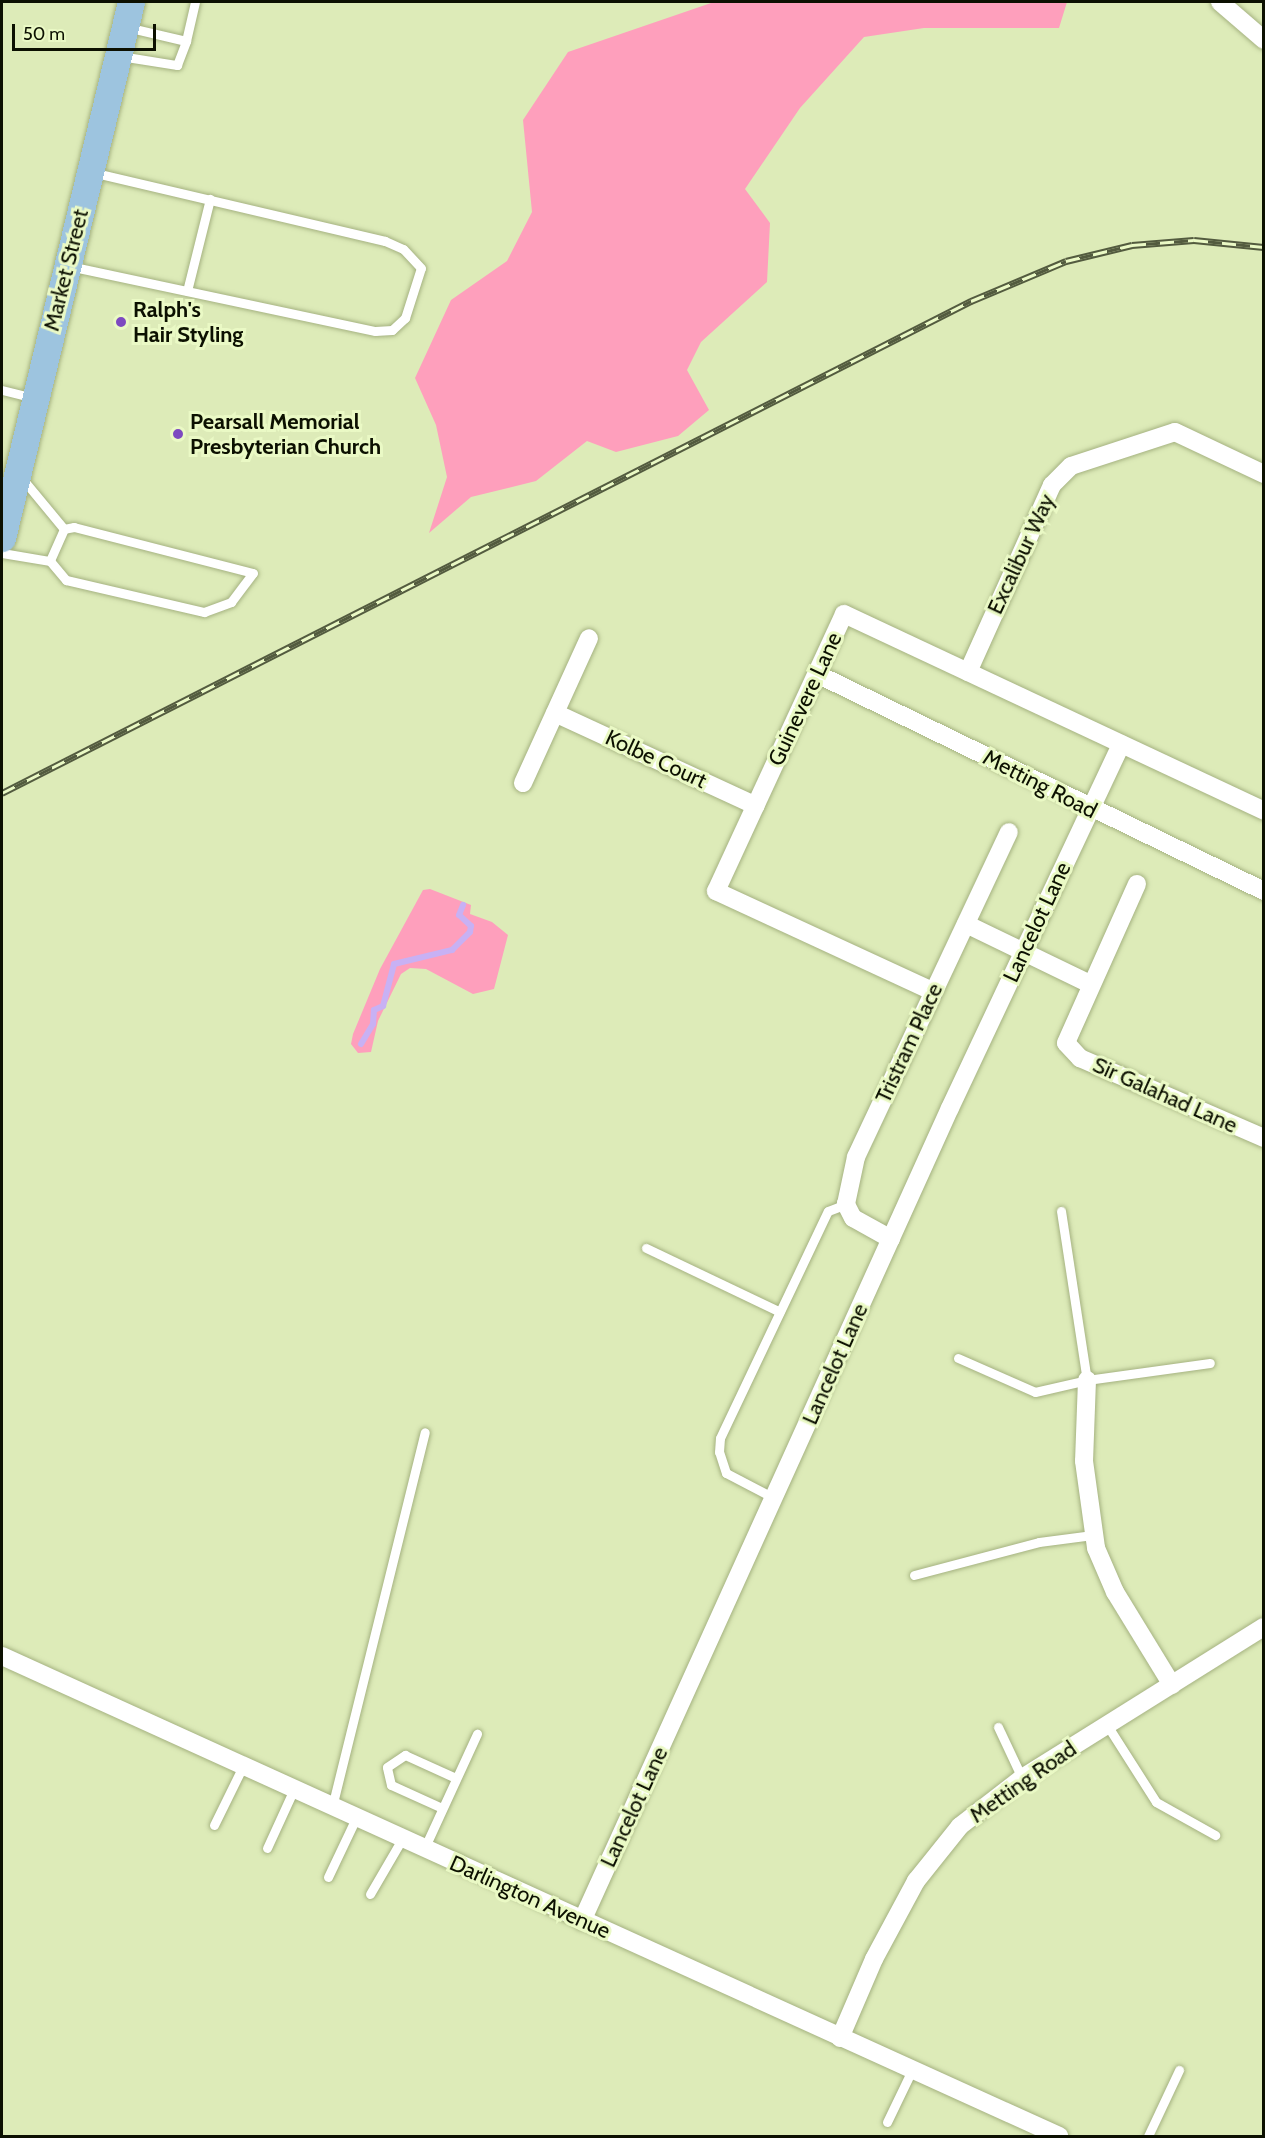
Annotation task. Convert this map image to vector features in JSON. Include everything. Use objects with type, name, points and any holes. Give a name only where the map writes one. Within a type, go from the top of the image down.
[{"type":"main road","name":"Market Street","points":[[2,538],[128,14]]},
{"type":"street","points":[[1220,2],[1263,40]]},
{"type":"street","name":"Excalibur Way","points":[[968,672],[1052,485],[1071,466],[1175,432],[1263,474]]},
{"type":"street","name":"Guinevere Lane","points":[[932,991],[716,891],[844,614],[1263,811]]},
{"type":"street","points":[[523,783],[589,638]]},
{"type":"street","name":"Metting Road","points":[[817,674],[1089,809],[1263,891]]},
{"type":"street","name":"Kolbe Court","points":[[555,713],[756,806]]},
{"type":"street","name":"Lancelot Lane","points":[[582,1921],[891,1239],[1121,744]]},
{"type":"street","name":"Tristram Place","points":[[846,1204],[856,1157],[932,991],[1009,832]]},
{"type":"street","name":"Sir Galahad Lane","points":[[1137,884],[1089,984],[1066,1043],[1080,1058],[1263,1138]]},
{"type":"street","points":[[966,924],[1089,984]]},
{"type":"street","points":[[846,1204],[853,1218],[891,1239]]},
{"type":"street","points":[[1087,1380],[1084,1461],[1093,1535],[1115,1592],[1172,1685]]},
{"type":"street","name":"Metting Road","points":[[840,2038],[874,1959],[927,1865],[960,1826],[1022,1778],[1263,1627]]},
{"type":"street","name":"Darlington Avenue","points":[[2,1656],[1059,2136]]},
{"type":"lane","points":[[118,55],[177,64],[186,41],[195,2]]},
{"type":"lane","points":[[128,14],[186,41]]},
{"type":"lane","points":[[67,266],[375,331],[392,330],[405,318],[421,268],[404,249],[385,242],[90,172]]},
{"type":"lane","points":[[187,291],[210,199]]},
{"type":"lane","points":[[2,390],[35,398]]},
{"type":"lane","points":[[17,473],[64,529]]},
{"type":"lane","points":[[2,553],[50,561],[66,580],[204,612],[231,603],[253,573],[74,527],[64,529],[52,550],[50,561]]},
{"type":"lane","points":[[774,1498],[733,1479],[726,1473],[719,1452],[720,1438],[828,1211],[846,1204]]},
{"type":"lane","points":[[1061,1211],[1087,1380]]},
{"type":"lane","points":[[646,1248],[780,1312]]},
{"type":"lane","points":[[958,1358],[1035,1392],[1087,1380],[1210,1363]]},
{"type":"lane","points":[[332,1807],[425,1432]]},
{"type":"lane","points":[[914,1575],[1039,1542],[1093,1535]]},
{"type":"lane","points":[[1107,1725],[1155,1802],[1215,1835]]},
{"type":"lane","points":[[998,1727],[1022,1778]]},
{"type":"lane","points":[[424,1849],[477,1734]]},
{"type":"lane","points":[[442,1808],[391,1785],[387,1767],[405,1755],[456,1778]]},
{"type":"lane","points":[[214,1825],[243,1766]]},
{"type":"lane","points":[[267,1848],[294,1789]]},
{"type":"lane","points":[[328,1877],[356,1818]]},
{"type":"lane","points":[[370,1894],[402,1839]]},
{"type":"lane","points":[[887,2122],[912,2070]]},
{"type":"lane","points":[[1148,2136],[1179,2070]]},
{"type":"shaded area","points":[[714,2],[1067,2],[1059,28],[924,28],[864,37],[800,108],[745,189],[770,223],[767,282],[701,342],[687,370],[709,410],[678,436],[616,452],[587,441],[536,481],[471,497],[429,533],[447,477],[436,425],[415,378],[451,300],[507,261],[532,212],[523,120],[568,52]]},
{"type":"shaded area","points":[[430,889],[471,905],[470,914],[492,922],[508,935],[494,989],[473,994],[426,969],[410,968],[401,974],[378,1021],[371,1052],[358,1053],[351,1044],[353,1034],[380,969],[423,890]]},
{"type":"waterway","points":[[361,1044],[373,1024],[374,1010],[383,1006],[394,964],[452,950],[470,932],[471,926],[459,915],[463,905]]},
{"type":"railway","points":[[2,793],[971,301],[1066,261],[1132,245],[1194,240],[1264,247]]},
{"type":"place","name":"Ralph's Hair Styling","points":[[121,322]]},
{"type":"place","name":"Pearsall Memorial Presbyterian Church","points":[[178,434]]}]
